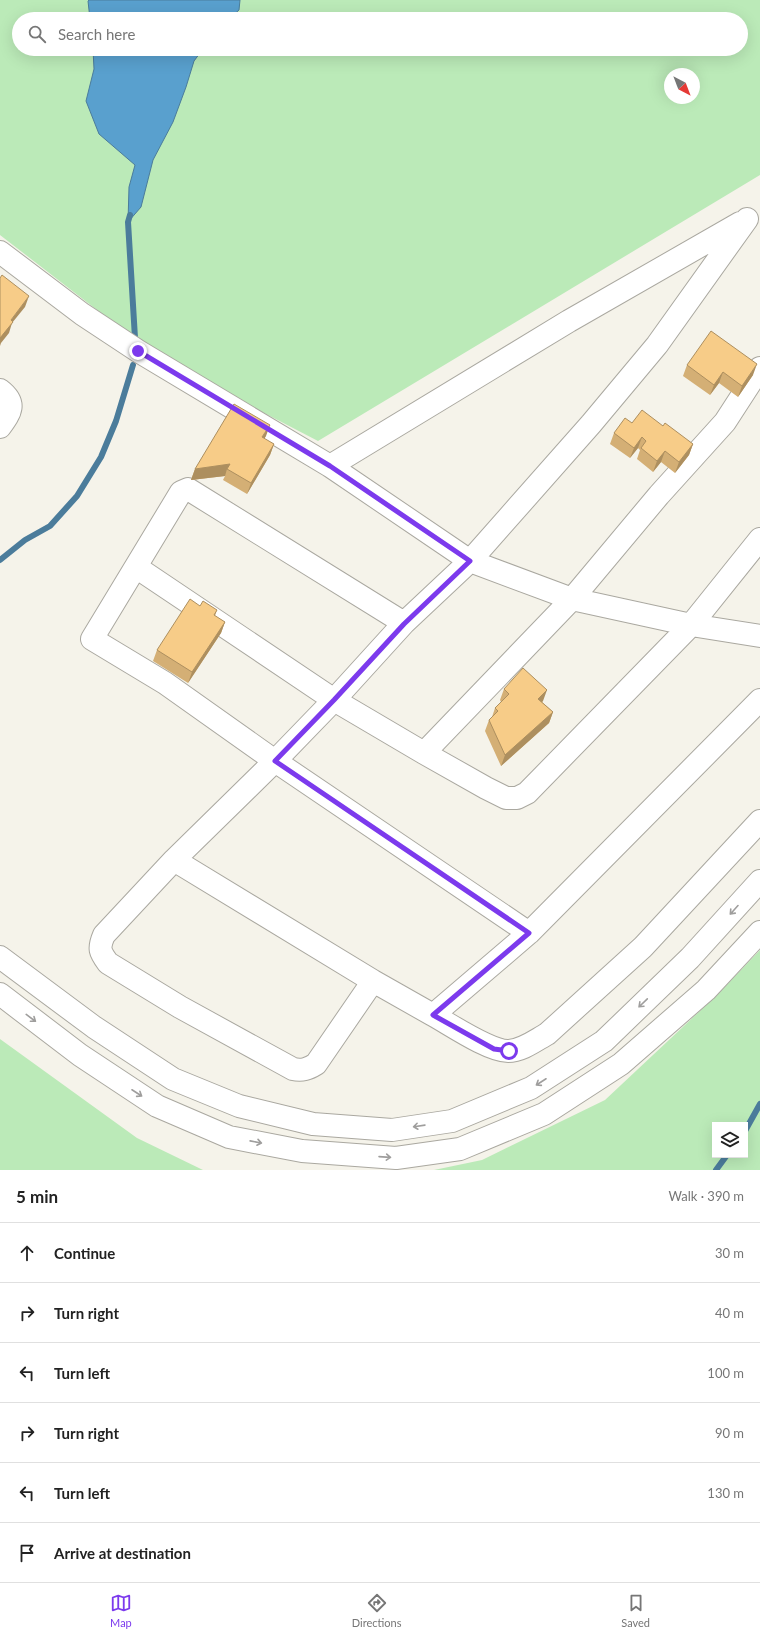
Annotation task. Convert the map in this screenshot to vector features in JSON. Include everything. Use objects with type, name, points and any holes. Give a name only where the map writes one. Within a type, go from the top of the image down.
[{"type":"street","points":[[330,466],[569,320],[754,215]]},
{"type":"street","points":[[372,981],[316,1064],[300,1070],[293,1069],[180,1007],[108,963],[101,952],[100,943],[104,936],[174,860],[275,761],[404,624],[470,561],[591,424],[657,345],[754,215]]},
{"type":"street","points":[[0,252],[82,314],[138,351],[330,466],[470,561],[572,599],[691,625],[760,636]]},
{"type":"street","points":[[424,753],[572,599],[659,495],[725,422],[760,368]]},
{"type":"street","points":[[0,390],[6,394],[10,404],[10,413],[0,427]]},
{"type":"street","points":[[404,624],[188,489],[181,492],[92,639],[165,683],[275,761],[529,933]]},
{"type":"street","points":[[136,566],[334,700],[492,791],[506,798],[517,798],[527,793],[691,625],[760,539]]},
{"type":"street","points":[[433,1015],[529,933],[760,700]]},
{"type":"street","points":[[174,860],[372,981],[494,1049],[509,1051],[529,1044],[547,1034],[643,947],[760,821]]},
{"type":"street","points":[[0,957],[94,1027],[173,1079],[239,1106],[312,1124],[392,1130],[452,1121],[531,1088],[604,1041],[690,958],[760,881]]},
{"type":"street","points":[[0,994],[80,1055],[157,1106],[229,1137],[302,1151],[396,1158],[460,1148],[544,1114],[621,1064],[706,990],[760,932]]},
{"type":"street","points":[[157,1106],[173,1079]]},
{"type":"green space","points":[[0,0],[760,0],[760,175],[318,441],[247,404],[119,327],[0,235]]},
{"type":"green space","points":[[760,950],[760,1170],[434,1170],[482,1160],[605,1100],[718,994]]},
{"type":"green space","points":[[0,1039],[137,1138],[203,1170],[0,1170]]},
{"type":"water","points":[[240,0],[239,10],[237,12],[89,12],[88,1]]},
{"type":"water","points":[[93,56],[198,56],[194,61],[173,122],[153,160],[141,207],[128,222],[129,187],[135,165],[99,134],[86,101],[94,69]]},
{"type":"building","points":[[2,275],[29,296],[11,320],[13,322],[0,338],[0,278]]},
{"type":"building","points":[[711,331],[757,364],[742,386],[723,372],[714,385],[687,365]]},
{"type":"building","points":[[234,404],[270,425],[262,437],[274,444],[251,483],[227,469],[230,464],[195,469]]},
{"type":"building","points":[[642,410],[663,426],[665,423],[693,444],[679,462],[665,451],[657,461],[641,448],[646,441],[642,437],[634,448],[614,433],[625,418],[632,423]]},
{"type":"building","points":[[190,599],[200,606],[203,601],[217,610],[214,615],[225,622],[192,672],[157,650]]},
{"type":"building","points":[[523,668],[547,690],[538,699],[553,712],[505,755],[489,720],[498,711],[495,708],[509,694],[504,689]]},
{"type":"waterway","points":[[130,215],[128,222],[135,338]]},
{"type":"waterway","points":[[0,560],[25,540],[50,526],[77,496],[101,457],[116,421],[133,365]]},
{"type":"waterway","points":[[748,1126],[760,1104]]},
{"type":"waterway","points":[[716,1170],[725,1158]]},
{"type":"route","points":[[138,351],[330,466],[470,561],[404,624],[275,761],[529,933],[433,1015],[494,1049],[509,1051]]}]
